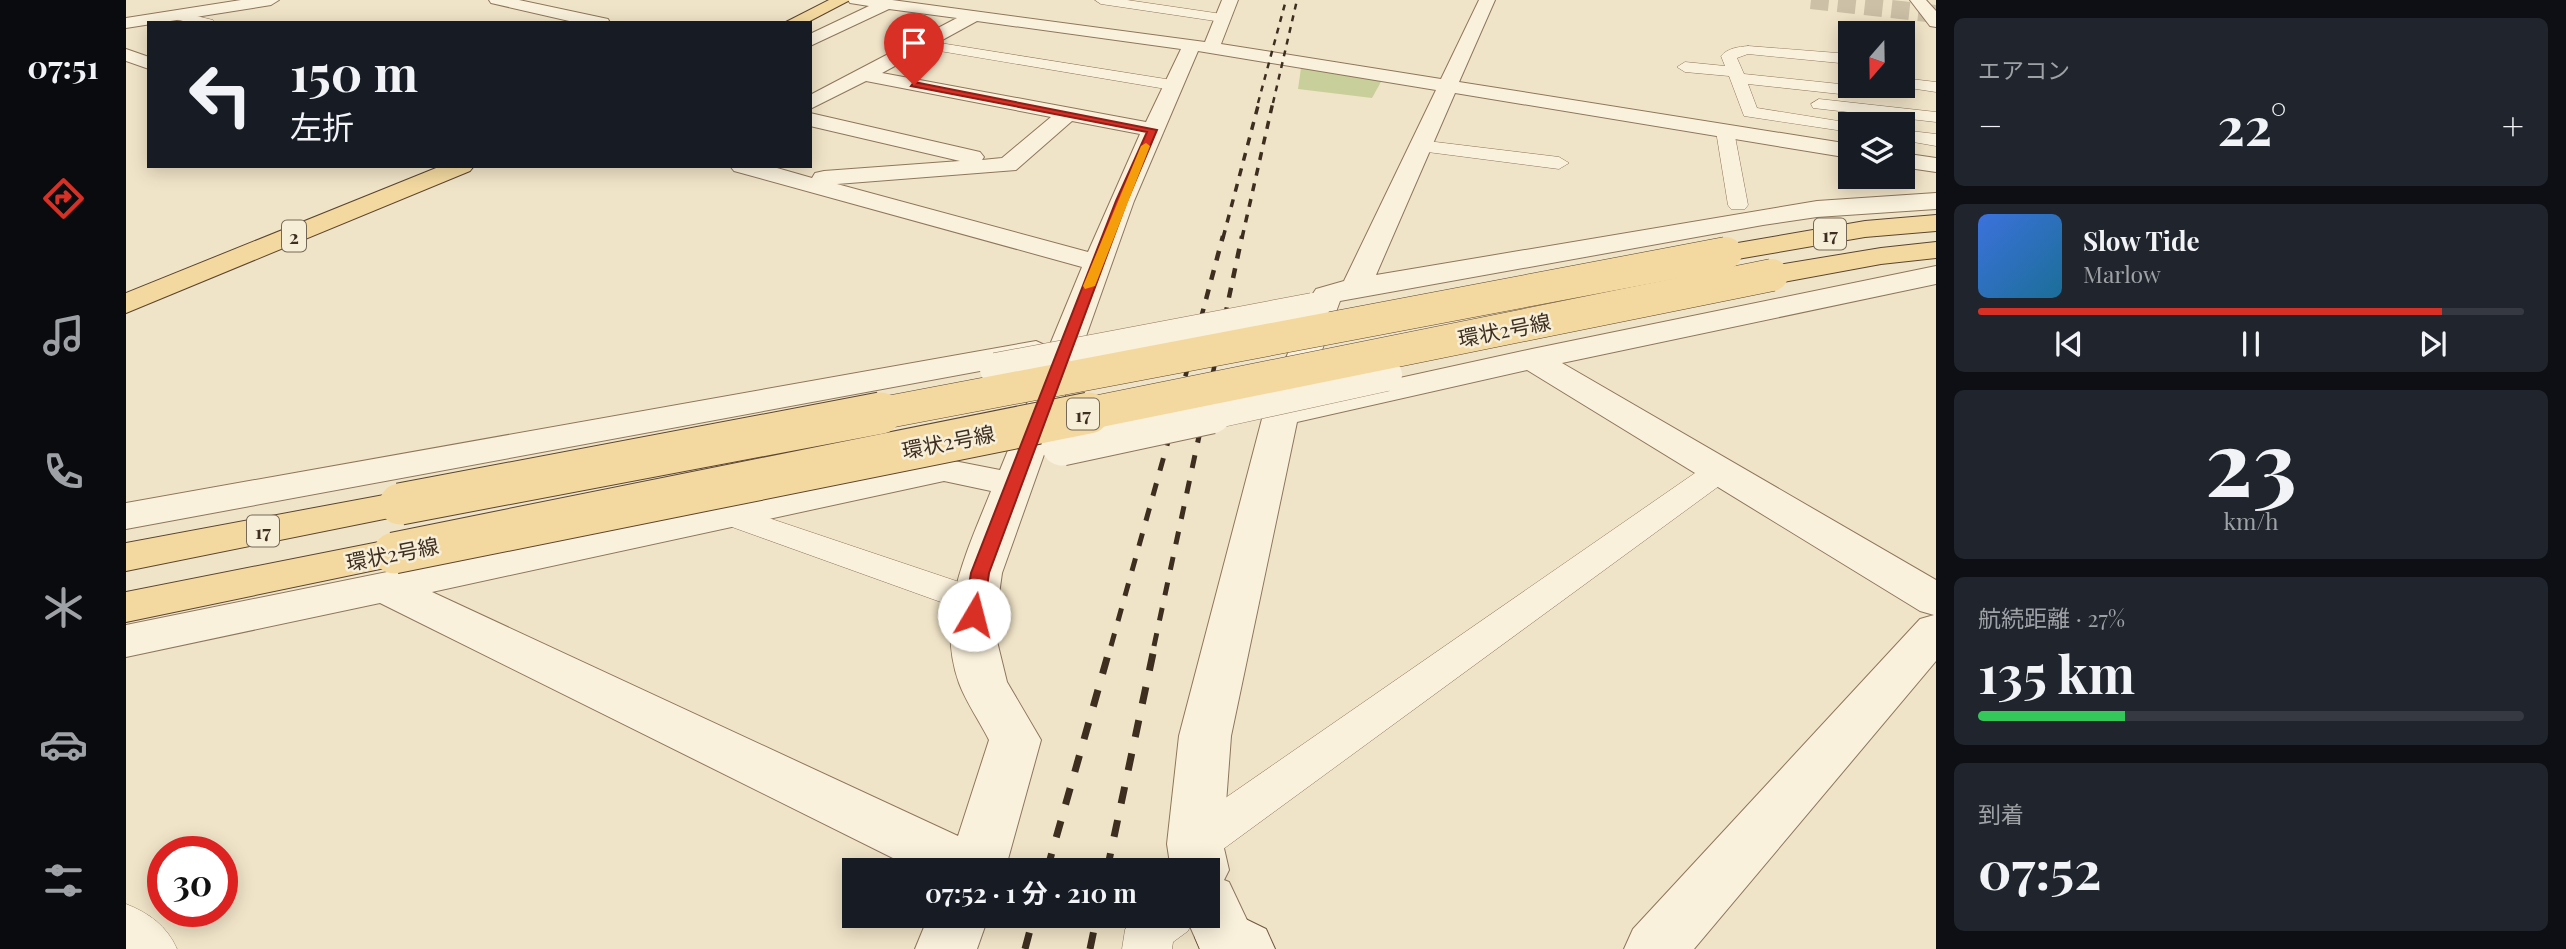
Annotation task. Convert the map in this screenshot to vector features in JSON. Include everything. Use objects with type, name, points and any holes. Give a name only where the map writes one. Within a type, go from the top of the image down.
[{"type":"main road","points":[[796,21],[842,0]]},
{"type":"main road","name":"2","points":[[126,304],[457,168]]},
{"type":"main road","name":"環状2号線","points":[[126,557],[1726,253],[1846,231],[1936,223]]},
{"type":"main road","name":"環状2号線","points":[[126,607],[389,570],[1772,275],[1881,256],[1936,250]]},
{"type":"street","points":[[126,23],[271,0]]},
{"type":"street","points":[[497,0],[593,21]]},
{"type":"street","points":[[856,0],[1201,47],[1838,149]]},
{"type":"street","points":[[979,858],[1015,740],[983,683],[971,629],[980,573],[1098,263],[1172,85],[1222,18],[1230,0]]},
{"type":"street","points":[[1356,287],[1486,0]]},
{"type":"street","points":[[1918,0],[1936,22]]},
{"type":"street","points":[[812,40],[887,4]]},
{"type":"street","points":[[812,102],[974,16]]},
{"type":"street","points":[[126,55],[147,62]]},
{"type":"street","points":[[864,75],[1153,130]]},
{"type":"street","points":[[794,180],[1008,165],[1067,114]]},
{"type":"street","points":[[812,119],[1008,165]]},
{"type":"street","points":[[1915,162],[1936,165]]},
{"type":"street","points":[[749,168],[1098,263]]},
{"type":"street","points":[[1197,857],[1205,736],[1281,415],[1327,295],[1356,287],[1763,217],[1817,209],[1936,201]]},
{"type":"street","points":[[1281,415],[1532,359],[1936,275]]},
{"type":"street","points":[[996,369],[1313,309]]},
{"type":"street","points":[[126,516],[620,424],[1066,346]]},
{"type":"street","points":[[1532,359],[1936,600]]},
{"type":"street","points":[[1062,446],[1386,375]]},
{"type":"street","points":[[126,641],[389,570],[730,515],[944,470],[1013,484]]},
{"type":"street","points":[[389,570],[952,858]]},
{"type":"street","points":[[1655,949],[1936,630]]},
{"type":"street","points":[[946,949],[954,928]]},
{"type":"lane","points":[[1101,0],[1222,18]]},
{"type":"lane","points":[[1476,0],[1486,0]]},
{"type":"lane","points":[[180,16],[200,21]]},
{"type":"lane","points":[[921,44],[1172,85]]},
{"type":"lane","points":[[1759,137],[1734,69],[1732,53],[1748,50],[1838,58]]},
{"type":"lane","points":[[1734,69],[1808,64],[1838,69]]},
{"type":"lane","points":[[1685,66],[1838,77]]},
{"type":"lane","points":[[1734,69],[1770,82],[1785,91],[1859,100],[1887,112]]},
{"type":"lane","points":[[1915,73],[1936,75]]},
{"type":"lane","points":[[1915,85],[1936,87]]},
{"type":"lane","points":[[1747,104],[1859,100]]},
{"type":"lane","points":[[1747,104],[1841,112]]},
{"type":"lane","points":[[1747,104],[1838,124]]},
{"type":"lane","points":[[1915,113],[1936,108]]},
{"type":"lane","points":[[1915,117],[1936,117]]},
{"type":"lane","points":[[1915,122],[1936,129]]},
{"type":"lane","points":[[1725,131],[1738,205]]},
{"type":"lane","points":[[1915,137],[1936,140]]},
{"type":"lane","points":[[1419,146],[1559,163]]},
{"type":"lane","points":[[1197,857],[1720,471]]},
{"type":"lane","points":[[730,515],[976,601]]},
{"type":"lane","points":[[126,927],[152,949]]},
{"type":"lane","points":[[1147,949],[1150,930],[1153,928]]},
{"type":"green space","points":[[1301,68],[1382,80],[1372,98],[1298,89]]},
{"type":"tunnel","points":[[1811,0],[1936,14]]},
{"type":"railway","points":[[1258,103],[1286,0]]},
{"type":"railway","points":[[1273,103],[1297,0]]},
{"type":"railway","points":[[1223,238],[1259,102]]},
{"type":"railway","points":[[1242,238],[1273,102]]},
{"type":"railway","points":[[1175,415],[1223,236]]},
{"type":"railway","points":[[1204,415],[1242,236]]},
{"type":"railway","points":[[1111,646],[1176,413]]},
{"type":"railway","points":[[1154,646],[1204,413]]},
{"type":"railway","points":[[1050,858],[1111,644]]},
{"type":"railway","points":[[1110,858],[1155,644]]},
{"type":"railway","points":[[1025,949],[1031,928]]},
{"type":"railway","points":[[1090,949],[1094,928]]},
{"type":"slow traffic","points":[[1089,286],[1121,201],[1146,146]]},
{"type":"route","points":[[914,85],[1153,130],[1121,201],[980,573],[974,615]]}]
